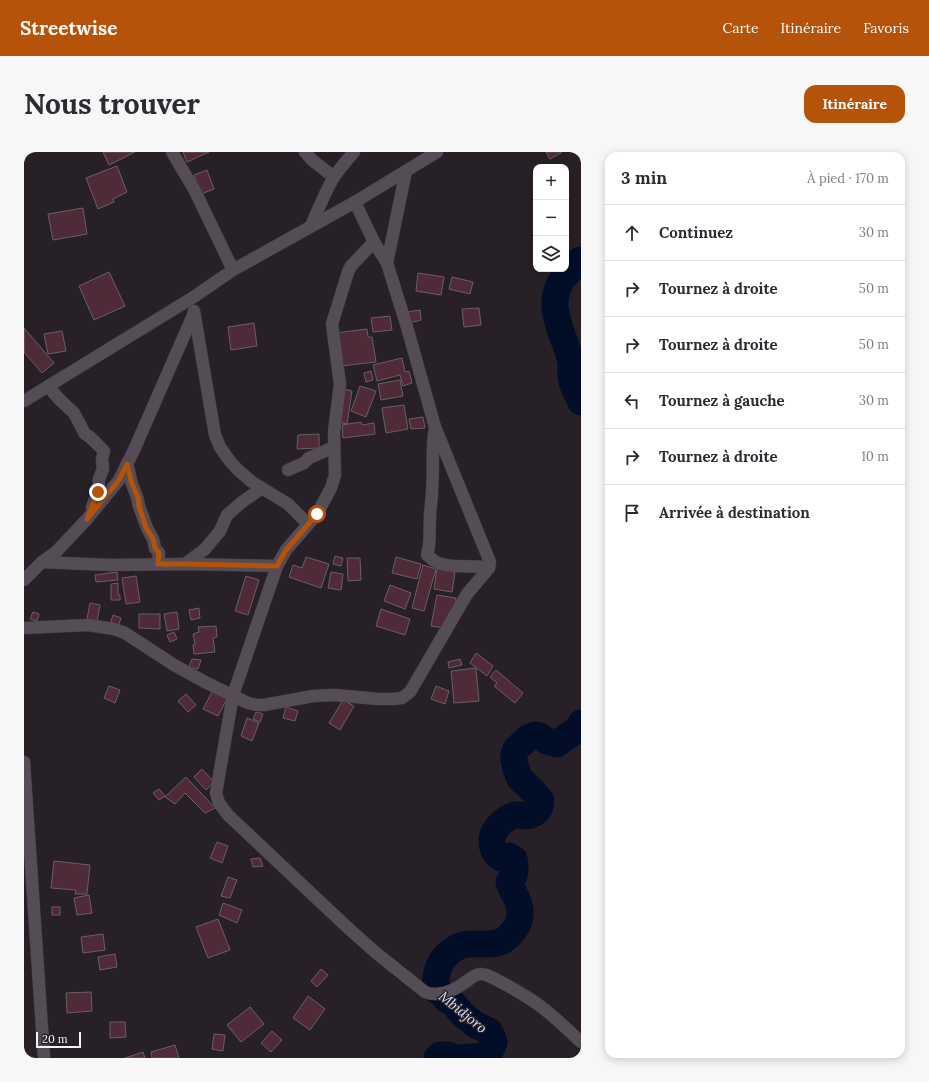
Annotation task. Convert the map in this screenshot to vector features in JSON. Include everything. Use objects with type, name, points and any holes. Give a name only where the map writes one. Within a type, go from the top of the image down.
[{"type":"street","points":[[172,152],[195,190],[233,270]]},
{"type":"street","points":[[305,152],[312,160],[334,177]]},
{"type":"street","points":[[311,226],[334,177],[354,152]]},
{"type":"street","points":[[24,401],[192,298],[233,270],[354,202],[437,152]]},
{"type":"street","points":[[388,263],[406,171]]},
{"type":"street","points":[[24,628],[88,625],[114,629],[125,633],[174,665],[205,682],[248,703],[257,705],[313,696],[334,695],[394,699],[402,698],[410,692],[467,594],[489,568],[490,562],[435,427],[408,327],[388,263],[374,242],[354,202]]},
{"type":"street","points":[[374,242],[351,266],[332,324],[340,384],[334,432],[334,481],[317,514],[286,550],[277,566],[233,696],[216,793],[219,803],[228,815],[347,927],[375,952],[426,992],[432,994],[442,994],[457,988],[475,975],[483,974],[516,991],[545,1009],[581,1042]]},
{"type":"street","points":[[192,298],[215,435],[220,447],[229,460],[252,482],[288,504],[308,524]]},
{"type":"street","points":[[24,580],[42,562],[56,552],[87,519],[119,480],[194,313]]},
{"type":"street","points":[[48,386],[74,413],[85,434],[104,451],[102,459],[103,468],[99,480],[98,492],[87,519]]},
{"type":"street","points":[[435,427],[433,446],[433,489],[429,549],[427,555],[436,562],[454,566],[479,566],[489,568]]},
{"type":"street","points":[[288,470],[304,463],[309,458],[334,447]]},
{"type":"street","points":[[127,464],[146,528],[153,539],[155,548],[159,553],[158,564]]},
{"type":"street","points":[[186,564],[205,549],[220,531],[227,515],[262,488]]},
{"type":"street","points":[[42,562],[110,565],[186,564],[277,566]]},
{"type":"street","points":[[24,762],[44,1058]]},
{"type":"building","points":[[103,152],[135,152],[109,165]]},
{"type":"building","points":[[183,152],[209,152],[187,162]]},
{"type":"building","points":[[546,152],[561,152],[561,153],[550,159]]},
{"type":"building","points":[[117,166],[127,192],[113,199],[114,202],[98,209],[86,178]]},
{"type":"building","points":[[207,170],[214,189],[201,194],[194,175]]},
{"type":"building","points":[[83,208],[87,234],[53,240],[48,214]]},
{"type":"building","points":[[109,272],[125,306],[94,320],[79,286]]},
{"type":"building","points":[[418,273],[444,277],[441,295],[416,291]]},
{"type":"building","points":[[452,277],[473,282],[470,294],[449,289]]},
{"type":"building","points":[[479,308],[481,325],[464,327],[462,309]]},
{"type":"building","points":[[420,310],[421,320],[409,323],[407,312]]},
{"type":"building","points":[[390,316],[392,330],[373,332],[371,318]]},
{"type":"building","points":[[254,323],[257,346],[231,350],[228,327]]},
{"type":"building","points":[[24,328],[54,363],[42,373],[24,352]]},
{"type":"building","points":[[367,329],[368,337],[372,337],[376,362],[341,366],[336,333]]},
{"type":"building","points":[[62,331],[66,351],[48,354],[44,334]]},
{"type":"building","points":[[402,358],[405,372],[409,371],[412,383],[403,386],[400,375],[377,381],[373,365]]},
{"type":"building","points":[[371,371],[373,380],[366,382],[364,373]]},
{"type":"building","points":[[400,380],[403,396],[381,400],[378,384]]},
{"type":"building","points":[[360,386],[376,391],[366,417],[351,411]]},
{"type":"building","points":[[344,389],[352,391],[347,424],[337,422]]},
{"type":"building","points":[[404,405],[408,429],[386,433],[382,408]]},
{"type":"building","points":[[423,417],[425,428],[411,429],[409,419]]},
{"type":"building","points":[[361,422],[362,425],[374,423],[375,434],[343,438],[342,425]]},
{"type":"building","points":[[319,434],[319,448],[297,449],[298,435]]},
{"type":"building","points":[[335,556],[343,558],[341,566],[333,564]]},
{"type":"building","points":[[306,557],[329,564],[321,588],[289,577],[293,565],[302,568]]},
{"type":"building","points":[[396,557],[421,564],[417,579],[392,573]]},
{"type":"building","points":[[347,558],[360,558],[361,580],[348,581]]},
{"type":"building","points":[[423,565],[436,569],[424,611],[412,608]]},
{"type":"building","points":[[437,569],[455,572],[452,592],[434,589]]},
{"type":"building","points":[[117,572],[118,580],[96,582],[95,575]]},
{"type":"building","points":[[331,572],[343,574],[341,590],[328,588]]},
{"type":"building","points":[[136,576],[140,602],[126,604],[122,578]]},
{"type":"building","points":[[246,576],[259,580],[248,615],[235,611]]},
{"type":"building","points":[[118,583],[118,595],[120,595],[120,600],[111,600],[111,584]]},
{"type":"building","points":[[390,585],[411,593],[405,609],[384,601]]},
{"type":"building","points":[[437,595],[456,598],[451,629],[431,626]]},
{"type":"building","points":[[90,603],[100,605],[97,621],[87,619]]},
{"type":"building","points":[[199,608],[200,618],[191,620],[189,610]]},
{"type":"building","points":[[381,609],[410,619],[405,635],[376,626]]},
{"type":"building","points":[[33,612],[39,614],[37,621],[30,619]]},
{"type":"building","points":[[177,612],[179,629],[167,631],[164,614]]},
{"type":"building","points":[[139,614],[160,614],[160,629],[139,628]]},
{"type":"building","points":[[113,615],[121,618],[118,627],[110,624]]},
{"type":"building","points":[[216,626],[217,637],[213,638],[215,652],[194,654],[193,645],[195,644],[193,634],[199,632],[198,627]]},
{"type":"building","points":[[174,632],[177,639],[170,642],[167,635]]},
{"type":"building","points":[[476,653],[493,666],[487,676],[470,663]]},
{"type":"building","points":[[192,659],[201,660],[198,669],[189,667]]},
{"type":"building","points":[[460,659],[462,665],[449,668],[448,662]]},
{"type":"building","points":[[476,668],[479,701],[454,703],[451,671]]},
{"type":"building","points":[[496,670],[523,693],[515,703],[494,686],[497,683],[490,677]]},
{"type":"building","points":[[109,686],[120,690],[115,703],[104,698]]},
{"type":"building","points":[[436,686],[449,691],[445,704],[431,699]]},
{"type":"building","points":[[213,690],[228,697],[218,716],[203,709]]},
{"type":"building","points":[[186,694],[196,705],[188,712],[178,701]]},
{"type":"building","points":[[343,700],[354,706],[340,730],[329,723]]},
{"type":"building","points":[[286,707],[298,711],[295,721],[283,718]]},
{"type":"building","points":[[256,712],[263,714],[260,722],[253,719]]},
{"type":"building","points":[[247,718],[259,723],[252,741],[241,736]]},
{"type":"building","points":[[202,769],[214,782],[206,790],[194,777]]},
{"type":"building","points":[[186,777],[215,808],[205,813],[185,793],[175,804],[165,797]]},
{"type":"building","points":[[159,789],[165,796],[159,800],[153,793]]},
{"type":"building","points":[[217,842],[228,846],[222,863],[210,858]]},
{"type":"building","points":[[260,858],[263,866],[253,867],[251,859]]},
{"type":"building","points":[[54,861],[90,865],[87,894],[75,894],[76,890],[51,888]]},
{"type":"building","points":[[228,877],[237,880],[230,898],[221,896]]},
{"type":"building","points":[[89,895],[92,913],[77,915],[74,898]]},
{"type":"building","points":[[223,903],[242,910],[237,923],[219,915]]},
{"type":"building","points":[[52,907],[60,907],[60,915],[52,915]]},
{"type":"building","points":[[218,919],[230,950],[208,958],[196,927]]},
{"type":"building","points":[[103,934],[105,950],[83,953],[81,937]]},
{"type":"building","points":[[115,954],[117,967],[100,970],[98,957]]},
{"type":"building","points":[[321,969],[328,975],[317,987],[311,981]]},
{"type":"building","points":[[91,992],[92,1011],[67,1013],[66,993]]},
{"type":"building","points":[[308,996],[325,1009],[310,1030],[293,1018]]},
{"type":"building","points":[[250,1007],[264,1024],[241,1042],[227,1025]]},
{"type":"building","points":[[110,1022],[125,1022],[126,1037],[110,1038]]},
{"type":"building","points":[[272,1031],[282,1040],[271,1052],[261,1043]]},
{"type":"building","points":[[214,1034],[225,1035],[223,1051],[212,1049]]},
{"type":"building","points":[[175,1045],[179,1058],[152,1058],[151,1052]]},
{"type":"building","points":[[143,1052],[145,1058],[125,1058]]},
{"type":"waterway","name":"Mbidjoro","points":[[581,260],[578,261],[562,280],[557,290],[555,300],[555,311],[571,362],[574,389],[581,402]]},
{"type":"waterway","name":"Mbidjoro","points":[[437,1058],[440,1055],[448,1055],[455,1058],[482,1056],[489,1054],[494,1042],[489,1031],[474,1024],[463,1015],[454,1004],[445,998],[443,994],[436,990],[436,979],[440,964],[454,949],[466,944],[489,944],[500,942],[511,934],[519,921],[519,906],[509,882],[514,876],[514,859],[509,856],[505,858],[498,856],[492,841],[496,830],[505,820],[511,816],[525,816],[532,814],[539,809],[541,804],[541,800],[520,779],[514,760],[516,749],[528,738],[535,735],[557,744],[579,729],[581,723]]},
{"type":"route","points":[[98,492],[87,519],[119,480],[127,464],[146,528],[153,539],[155,548],[159,553],[158,564],[277,566],[286,550],[317,514]]}]
